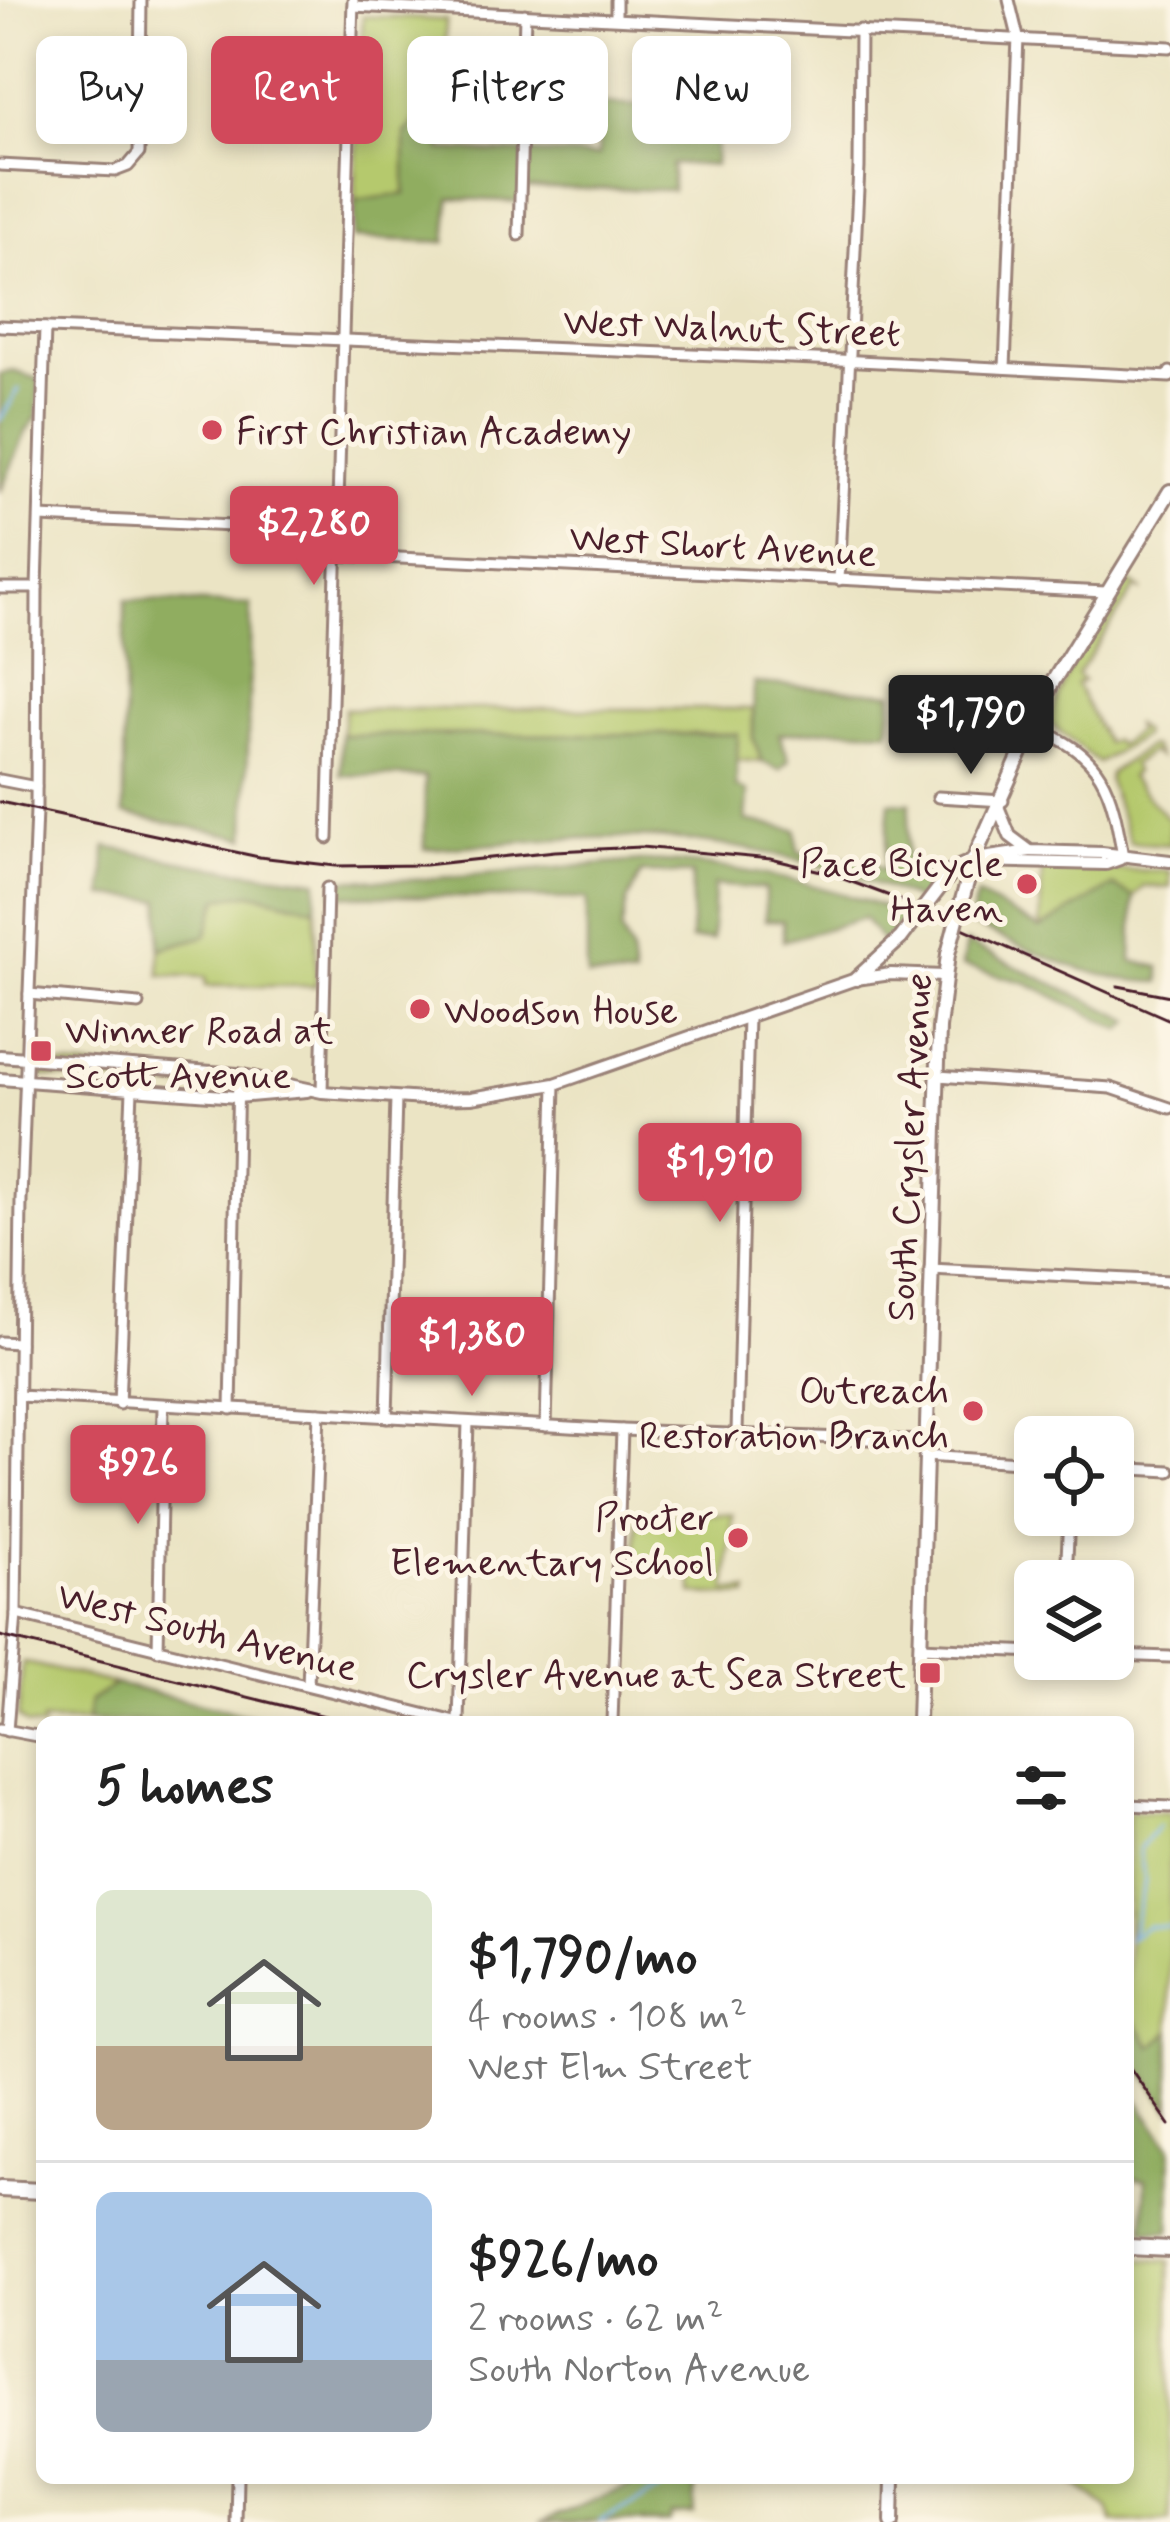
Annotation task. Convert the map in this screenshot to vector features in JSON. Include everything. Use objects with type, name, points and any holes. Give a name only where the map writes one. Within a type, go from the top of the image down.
[{"type":"main road","name":"South Crysler Avenue","points":[[918,1716],[930,1269],[948,955],[973,861],[1052,683],[1170,491]]},
{"type":"main road","points":[[856,979],[901,938],[954,869],[973,861]]},
{"type":"main road","points":[[0,2189],[36,2191]]},
{"type":"main road","points":[[1134,2247],[1170,2249]]},
{"type":"main road","points":[[892,2522],[893,2484]]},
{"type":"street","points":[[0,165],[115,171],[128,166],[139,153],[141,0]]},
{"type":"street","points":[[616,0],[616,19]]},
{"type":"street","points":[[1005,368],[1018,37],[1010,0]]},
{"type":"street","points":[[328,838],[353,3],[1170,47]]},
{"type":"street","points":[[519,235],[525,14]]},
{"type":"street","points":[[839,580],[860,30]]},
{"type":"street","name":"West Walnut Street","points":[[0,326],[1170,375]]},
{"type":"street","points":[[36,1736],[4,1730],[16,1615],[45,328]]},
{"type":"street","points":[[40,517],[338,531]]},
{"type":"street","name":"West Short Avenue","points":[[338,555],[1105,592]]},
{"type":"street","points":[[0,588],[37,588]]},
{"type":"street","points":[[1033,727],[1068,740],[1099,770],[1116,813],[1123,857]]},
{"type":"street","points":[[0,780],[37,788]]},
{"type":"street","points":[[938,797],[1001,805],[1010,836],[1030,851]]},
{"type":"street","points":[[973,861],[1030,851],[1170,861]]},
{"type":"street","points":[[973,861],[1106,864],[1123,857]]},
{"type":"street","points":[[316,1091],[327,888]]},
{"type":"street","points":[[0,1056],[238,1073],[316,1091],[471,1098],[555,1084],[856,979],[892,974],[944,976]]},
{"type":"street","points":[[29,994],[140,1004]]},
{"type":"street","points":[[737,1433],[748,1017]]},
{"type":"street","points":[[118,1404],[133,1066]]},
{"type":"street","points":[[231,1409],[238,1073]]},
{"type":"street","points":[[938,1076],[1112,1088],[1170,1108]]},
{"type":"street","points":[[0,1079],[237,1097],[316,1091]]},
{"type":"street","points":[[546,1426],[555,1084]]},
{"type":"street","points":[[387,1417],[396,1098]]},
{"type":"street","points":[[930,1269],[1170,1281]]},
{"type":"street","points":[[0,1342],[20,1343]]},
{"type":"street","points":[[19,1396],[622,1430],[924,1441]]},
{"type":"street","points":[[158,1650],[163,1406]]},
{"type":"street","points":[[308,1685],[319,1413]]},
{"type":"street","points":[[457,1716],[468,1421]]},
{"type":"street","points":[[611,1716],[622,1430]]},
{"type":"street","points":[[924,1456],[1014,1462]]},
{"type":"street","points":[[1134,1469],[1170,1472]]},
{"type":"street","name":"West South Avenue","points":[[16,1615],[433,1716]]},
{"type":"street","points":[[920,1647],[1014,1651]]},
{"type":"street","points":[[1134,1656],[1170,1657]]},
{"type":"street","points":[[1134,1805],[1170,1807]]},
{"type":"street","points":[[236,2522],[237,2484]]},
{"type":"green space","points":[[363,16],[446,20],[445,36],[407,36],[407,144],[511,153],[509,201],[449,198],[446,242],[353,238],[357,144],[383,144],[383,36],[362,36]]},
{"type":"green space","points":[[608,104],[632,105],[632,144],[716,144],[715,165],[672,164],[672,190],[525,188],[523,202],[450,198],[446,242],[353,238],[355,201],[405,194],[405,134],[407,144],[441,144],[441,150],[598,156],[599,144],[608,144]]},
{"type":"green space","points":[[13,371],[39,379],[37,417],[0,492],[0,374]]},
{"type":"green space","points":[[1129,581],[1142,591],[1135,588],[1077,675],[1083,681],[1076,684],[1106,743],[1113,740],[1118,745],[1136,732],[1134,725],[1143,732],[1098,763],[1050,723],[1061,688],[1082,648]]},
{"type":"green space","points":[[125,600],[251,605],[246,838],[124,814]]},
{"type":"green space","points":[[754,683],[893,693],[889,731],[779,734],[789,760],[780,770],[762,762],[753,738]]},
{"type":"green space","points":[[345,709],[753,709],[753,738],[762,762],[737,760],[737,734],[341,735]]},
{"type":"green space","points":[[738,734],[736,787],[748,792],[746,821],[797,830],[798,852],[873,862],[884,871],[890,802],[910,803],[907,866],[942,875],[917,900],[789,858],[690,841],[598,837],[424,849],[425,777],[341,775],[341,735]]},
{"type":"green space","points":[[1148,746],[1158,757],[1150,752],[1132,765],[1135,772],[1130,777],[1170,821],[1170,845],[1130,842],[1108,781],[1110,773]]},
{"type":"green space","points":[[106,847],[317,880],[316,908],[253,893],[219,898],[206,936],[160,949],[161,900],[104,896]]},
{"type":"green space","points":[[641,861],[776,877],[906,915],[883,943],[864,918],[783,941],[783,921],[765,920],[765,889],[714,885],[712,940],[691,940],[692,874],[641,873],[627,902],[621,931],[631,952],[634,978],[587,977],[587,899],[333,895],[338,879],[413,880]]},
{"type":"green space","points":[[1042,868],[1170,871],[1170,888],[1144,886],[1134,897],[1113,886],[1040,930]]},
{"type":"green space","points":[[1113,886],[1134,897],[1132,961],[1160,967],[1160,982],[1086,971],[969,924],[977,895],[1040,929]]},
{"type":"green space","points":[[253,893],[316,908],[316,986],[206,986],[206,977],[160,975],[160,949],[206,936],[218,898]]},
{"type":"green space","points":[[966,943],[1132,1021],[1122,1030],[1027,983],[962,966]]},
{"type":"green space","points":[[40,1064],[123,1070],[126,1077],[122,1082],[41,1076]]},
{"type":"green space","points":[[140,1074],[227,1078],[232,1084],[227,1091],[141,1084]]},
{"type":"green space","points":[[696,1513],[733,1515],[727,1590],[748,1591],[748,1596],[693,1594],[693,1571],[635,1568],[637,1515],[695,1517]]},
{"type":"green space","points":[[23,1662],[116,1684],[90,1701],[88,1716],[36,1716],[36,1727],[18,1717]]},
{"type":"green space","points":[[116,1684],[252,1716],[88,1716],[90,1701]]},
{"type":"green space","points":[[1134,1812],[1170,1813],[1170,2031],[1153,2047],[1134,2020]]},
{"type":"green space","points":[[1134,2020],[1152,2047],[1170,2031],[1170,2110],[1134,2060]]},
{"type":"green space","points":[[1134,2095],[1170,2147],[1170,2232],[1144,2231],[1146,2179],[1134,2178]]},
{"type":"green space","points":[[1134,2259],[1170,2261],[1170,2522],[1113,2522],[1108,2509],[1076,2484],[1134,2484]]},
{"type":"green space","points":[[635,2484],[696,2484],[693,2514],[671,2515],[670,2522],[540,2522]]},
{"type":"waterway","points":[[0,420],[19,389]]},
{"type":"waterway","points":[[1134,1923],[1145,1881],[1139,1849],[1159,1826]]},
{"type":"waterway","points":[[1134,1935],[1147,1926],[1170,1927]]},
{"type":"waterway","points":[[600,2522],[671,2484]]},
{"type":"railway","points":[[0,802],[259,857],[336,866],[425,865],[641,847],[771,859],[825,872],[895,898],[1170,1020]]},
{"type":"railway","points":[[1118,986],[1170,996]]},
{"type":"railway","points":[[0,1636],[325,1716]]},
{"type":"railway","points":[[1134,2074],[1170,2125]]},
{"type":"place","name":"First Christian Academy","points":[[212,430]]},
{"type":"place","name":"Pace Bicycle Haven","points":[[1027,884]]},
{"type":"place","name":"Woodson House","points":[[420,1009]]},
{"type":"place","name":"Winner Road at Scott Avenue","points":[[41,1051]]},
{"type":"place","name":"Outreach Restoration Branch","points":[[973,1411]]},
{"type":"place","name":"Procter Elementary School","points":[[738,1538]]},
{"type":"place","name":"Crysler Avenue at Sea Street","points":[[930,1673]]}]
